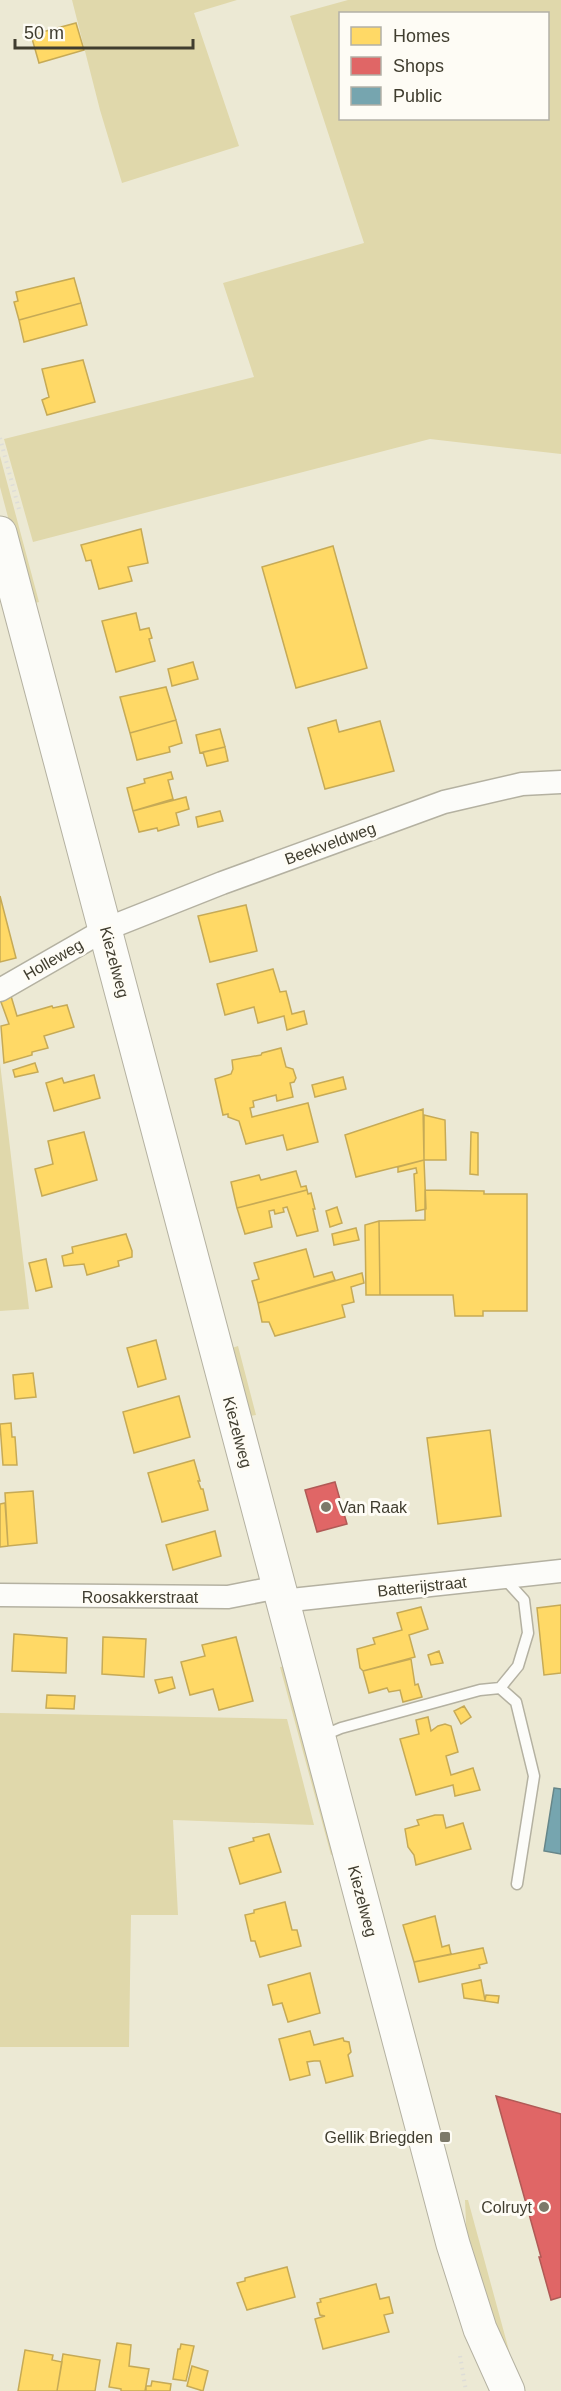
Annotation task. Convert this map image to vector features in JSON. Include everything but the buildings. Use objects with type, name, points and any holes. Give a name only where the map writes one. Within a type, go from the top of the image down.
[{"type":"main road","name":"Kiezelweg","points":[[0,533],[450,2232],[480,2329],[508,2391]]},
{"type":"main road","name":"Kiezelweg","points":[[480,2329],[488,2391]]},
{"type":"street","name":"Beekveldweg","points":[[106,929],[222,883],[444,802],[522,784],[561,782]]},
{"type":"street","name":"Holleweg","points":[[0,990],[106,929]]},
{"type":"street","name":"Batterijstraat","points":[[281,1594],[561,1571]]},
{"type":"street","name":"Roosakkerstraat","points":[[0,1595],[228,1597],[281,1594]]},
{"type":"lane","points":[[319,1737],[341,1728],[480,1690],[500,1688],[518,1666],[528,1633],[524,1600],[504,1577]]},
{"type":"lane","points":[[500,1688],[516,1702],[534,1776],[517,1884]]},
{"type":"shaded area","points":[[72,0],[237,0],[194,13],[239,146],[122,183],[100,110]]},
{"type":"shaded area","points":[[348,0],[561,0],[561,454],[430,439],[33,542],[4,439],[254,377],[223,283],[364,243],[290,16]]},
{"type":"shaded area","points":[[0,456],[39,602],[31,604],[0,487]]},
{"type":"shaded area","points":[[0,1063],[29,1309],[0,1311]]},
{"type":"shaded area","points":[[238,1346],[256,1415],[250,1416],[232,1348]]},
{"type":"shaded area","points":[[288,1666],[338,1852],[331,1855],[280,1667]]},
{"type":"shaded area","points":[[0,1713],[287,1719],[314,1825],[173,1820],[178,1915],[131,1915],[129,2047],[0,2047]]},
{"type":"shaded area","points":[[465,2200],[468,2200],[511,2358],[509,2359],[467,2244]]},
{"type":"place","name":"Van Raak","points":[[326,1507]]},
{"type":"place","name":"Gellik Briegden","points":[[445,2137]]},
{"type":"place","name":"Colruyt","points":[[544,2207]]}]
